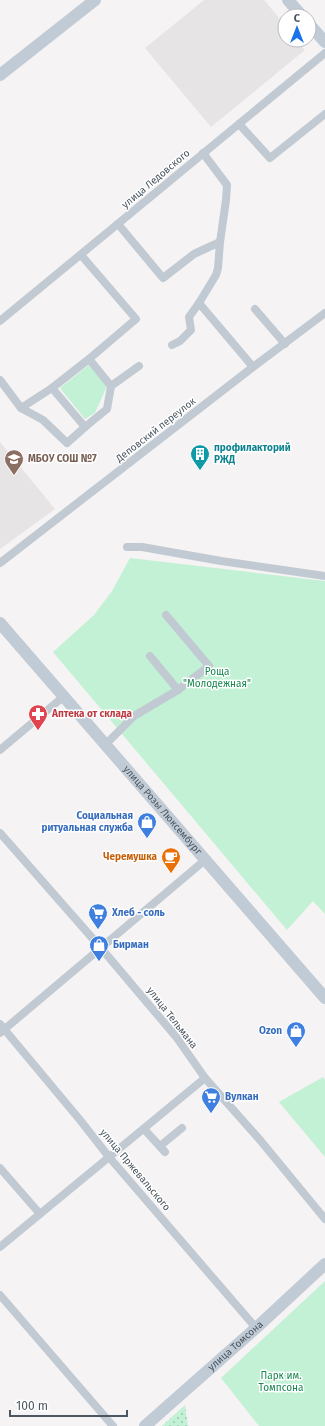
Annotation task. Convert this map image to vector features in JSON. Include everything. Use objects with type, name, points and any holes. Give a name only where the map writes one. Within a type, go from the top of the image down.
[{"type":"main road","points":[[0,74],[96,0]]},
{"type":"main road","points":[[288,0],[295,8]]},
{"type":"main road","points":[[317,33],[325,42]]},
{"type":"main road","name":"улица Розы Люксембург","points":[[0,623],[325,998]]},
{"type":"main road","name":"улица Томсона","points":[[145,1426],[256,1328],[325,1264]]},
{"type":"street","name":"улица Ледовского","points":[[0,321],[325,53]]},
{"type":"street","points":[[239,124],[270,158],[325,114]]},
{"type":"street","points":[[172,345],[180,341],[191,330],[189,317],[216,275],[218,268],[227,185],[203,153]]},
{"type":"street","points":[[118,224],[163,278],[194,254],[220,242]]},
{"type":"street","points":[[21,408],[52,388],[136,319],[81,255]]},
{"type":"street","points":[[199,303],[253,367]]},
{"type":"street","points":[[255,309],[285,344]]},
{"type":"street","name":"Деповский переулок","points":[[0,563],[325,313]]},
{"type":"street","points":[[89,359],[111,386]]},
{"type":"street","points":[[0,380],[21,408],[43,420],[66,443],[107,409],[111,386],[139,366]]},
{"type":"street","points":[[52,388],[85,427]]},
{"type":"street","points":[[126,547],[142,547],[221,561],[325,576]]},
{"type":"street","points":[[106,744],[134,716],[178,690],[208,666],[166,615]]},
{"type":"street","points":[[150,656],[178,690]]},
{"type":"street","points":[[0,750],[63,697]]},
{"type":"street","name":"улица Тельмана","points":[[0,833],[101,948],[177,1038],[204,1078],[260,1140],[325,1219]]},
{"type":"street","points":[[2,1029],[205,860]]},
{"type":"street","name":"улица Пржевальского","points":[[2,1029],[80,1120],[109,1158],[256,1328]]},
{"type":"street","points":[[0,1247],[204,1078]]},
{"type":"street","points":[[144,1129],[162,1149],[182,1128]]},
{"type":"street","points":[[0,1168],[40,1214]]},
{"type":"street","points":[[0,1295],[113,1426]]},
{"type":"shaded area","points":[[204,0],[264,0],[277,15],[277,48],[303,48],[305,50],[211,127],[145,48]]},
{"type":"shaded area","name":"МБОУ СОШ №7","points":[[0,442],[55,509],[0,549]]},
{"type":"green space","points":[[89,365],[107,386],[95,413],[85,419],[60,388]]},
{"type":"green space","name":"Роща \"Молодежная\"","points":[[130,558],[325,581],[325,914],[313,901],[287,930],[53,652],[94,615],[112,591]]},
{"type":"green space","points":[[323,1077],[325,1080],[325,1157],[279,1102]]},
{"type":"green space","name":"Парк им. Томпсона","points":[[325,1281],[325,1426],[259,1426],[221,1378]]},
{"type":"green space","points":[[185,1405],[188,1426],[162,1426]]},
{"type":"place","name":"профилакторий РЖД","points":[[200,471]]},
{"type":"place","name":"МБОУ СОШ №7","points":[[14,476]]},
{"type":"place","name":"Аптека от склада","points":[[38,731]]},
{"type":"place","name":"Социальная ритуальная служба","points":[[147,839]]},
{"type":"place","name":"Черемушка","points":[[171,874]]},
{"type":"place","name":"Хлеб - соль","points":[[98,930]]},
{"type":"place","name":"Бирман","points":[[99,962]]},
{"type":"place","name":"Ozon","points":[[296,1048]]},
{"type":"place","name":"Вулкан","points":[[211,1114]]}]
